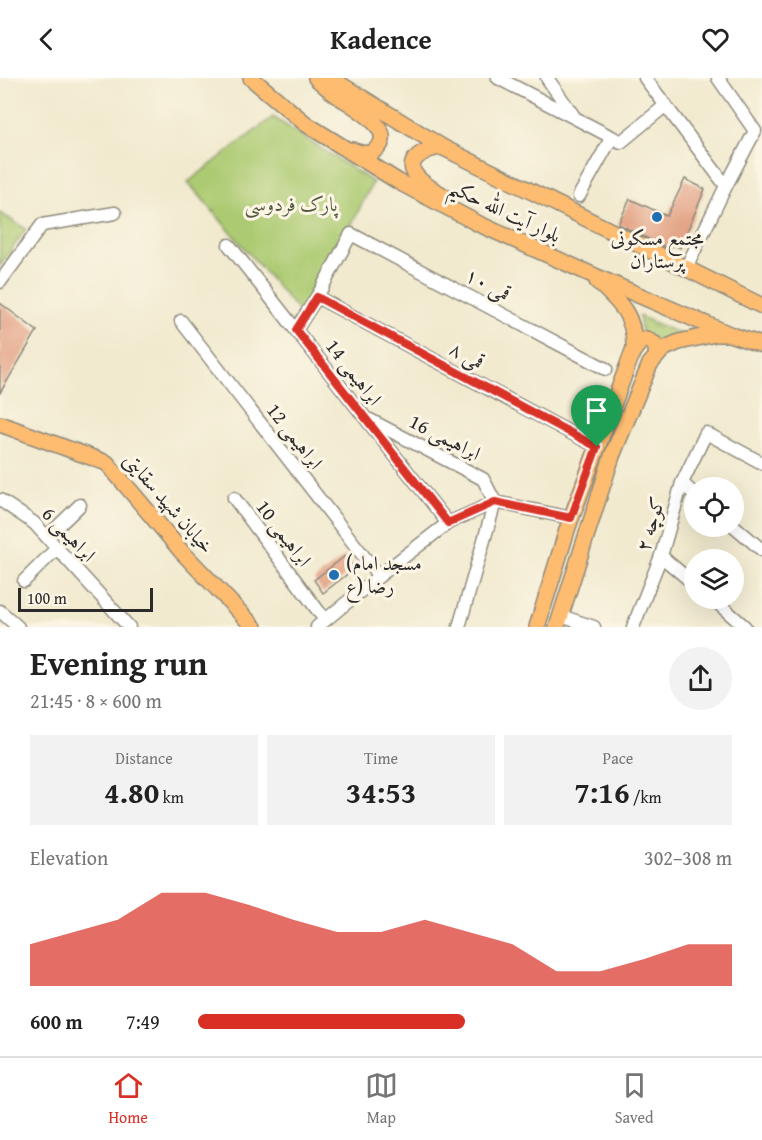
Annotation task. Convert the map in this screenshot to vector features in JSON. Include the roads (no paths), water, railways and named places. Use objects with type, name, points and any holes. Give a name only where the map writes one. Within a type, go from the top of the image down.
[{"type":"main road","name":"بلوار آیت الله حکیم","points":[[250,78],[306,124],[335,143],[399,182],[479,224],[729,334],[762,345]]},
{"type":"main road","points":[[316,78],[377,124],[382,136],[381,144],[370,153],[359,153],[335,143]]},
{"type":"main road","name":"بلوار آیت الله حکیم","points":[[330,78],[442,147],[762,306]]},
{"type":"main road","points":[[442,147],[423,151],[414,160],[414,172],[419,179],[449,199],[479,224]]},
{"type":"main road","points":[[588,273],[613,296],[629,317],[634,328],[634,350]]},
{"type":"main road","points":[[559,621],[612,456],[650,364],[663,350],[689,339],[729,334]]},
{"type":"main road","points":[[537,627],[571,518],[634,350],[640,342],[646,339],[655,344],[657,356]]},
{"type":"main road","name":"خیابان شهید سقایتی","points":[[0,424],[107,463],[182,552],[254,627]]},
{"type":"street","points":[[498,78],[621,142],[666,105]]},
{"type":"street","points":[[547,78],[574,116]]},
{"type":"street","points":[[686,268],[755,130],[718,78]]},
{"type":"street","points":[[652,80],[666,105],[726,186]]},
{"type":"street","points":[[579,196],[612,137]]},
{"type":"street","points":[[0,282],[42,225],[115,213]]},
{"type":"street","name":"قمی ۱۰","points":[[317,297],[351,234],[606,369]]},
{"type":"street","name":"ابراهیمی 14","points":[[229,245],[448,523]]},
{"type":"street","points":[[296,330],[317,297]]},
{"type":"street","name":"قمی ۸","points":[[317,297],[597,447]]},
{"type":"street","name":"ابراهیمی 12","points":[[181,321],[379,576]]},
{"type":"street","name":"ابراهیمی 16","points":[[365,418],[483,479],[495,502]]},
{"type":"street","name":"کوچه ۲","points":[[633,627],[661,556],[682,483],[706,434],[762,463]]},
{"type":"street","name":"ابراهیمی 10","points":[[234,498],[321,623]]},
{"type":"street","name":"ابراهیمی 6","points":[[0,500],[33,522],[129,627]]},
{"type":"street","points":[[321,623],[448,523],[495,502],[571,518]]},
{"type":"street","points":[[459,627],[495,502]]},
{"type":"street","points":[[47,537],[80,505]]},
{"type":"street","points":[[744,535],[762,550]]},
{"type":"street","points":[[24,580],[57,548]]},
{"type":"street","points":[[661,556],[684,576]]},
{"type":"street","points":[[725,609],[745,627]]},
{"type":"street","points":[[0,611],[18,627]]},
{"type":"street","points":[[559,621],[594,627]]},
{"type":"place","name":"مجتمع مسکونی پرستاران","points":[[657,217]]},
{"type":"place","name":"(مسجد امام رضا (ع","points":[[334,575]]},
{"type":"park label","name":"پارک فردوسی","points":[[291,204]]}]
